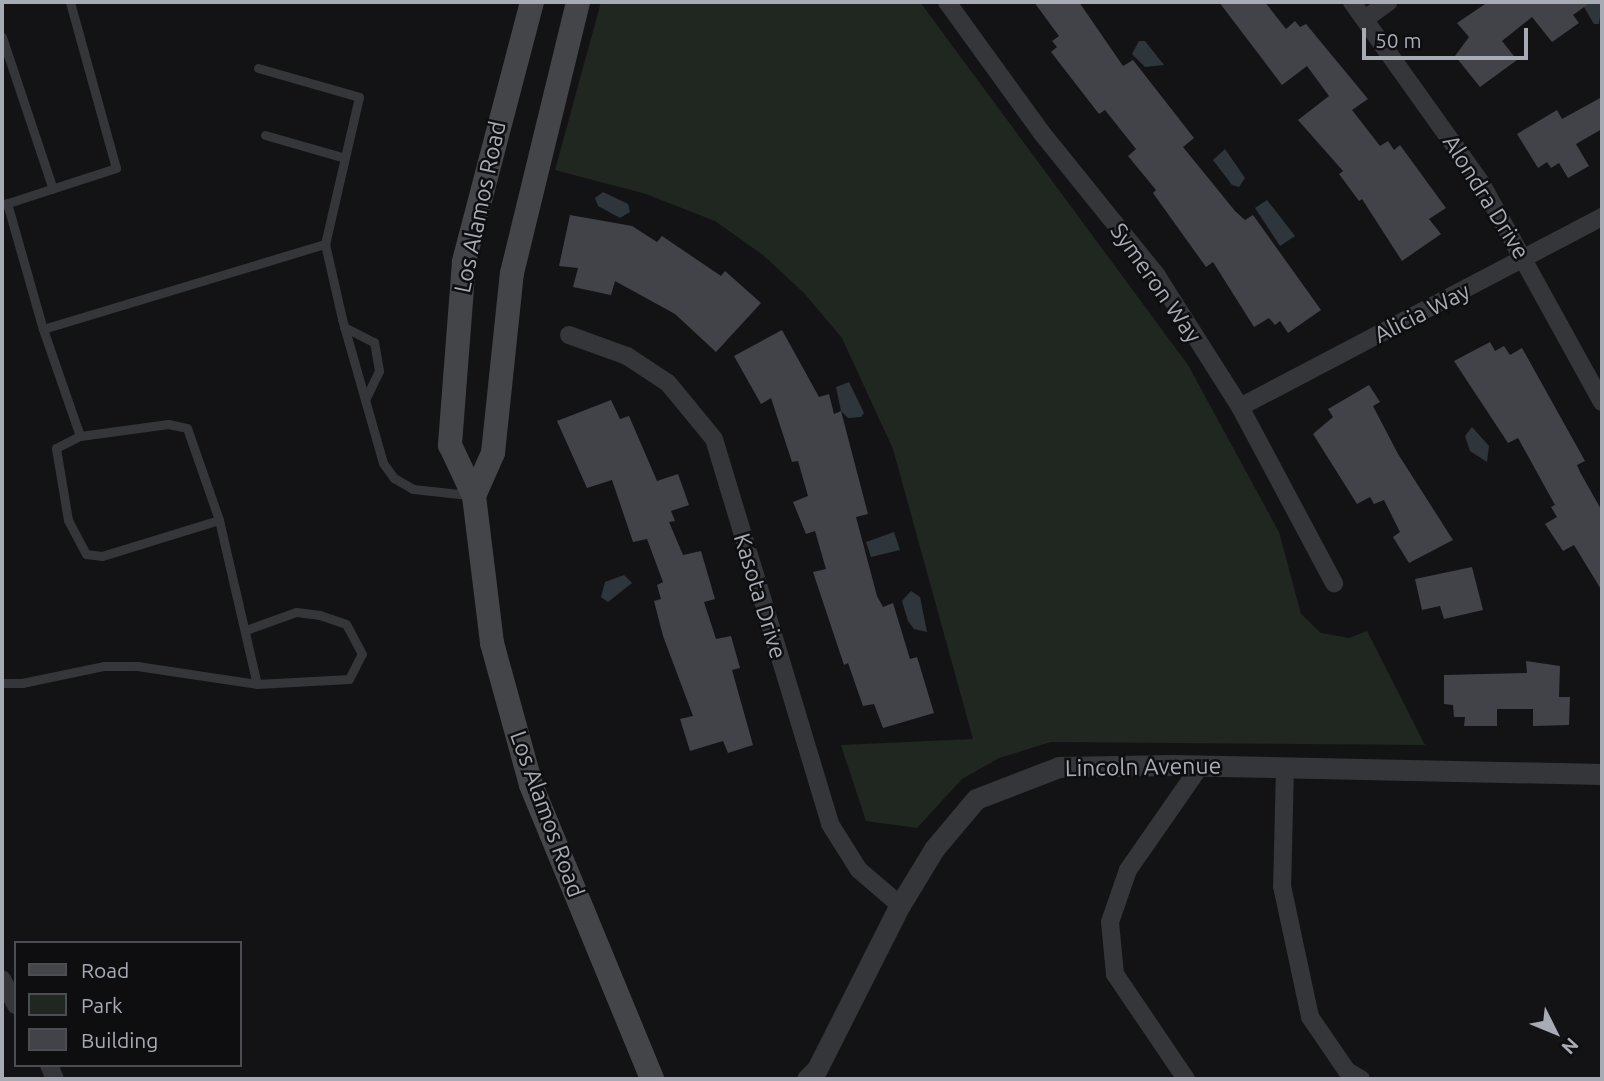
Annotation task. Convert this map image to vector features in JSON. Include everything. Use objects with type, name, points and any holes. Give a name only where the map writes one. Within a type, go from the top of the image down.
[{"type":"main road","name":"Los Alamos Road","points":[[532,2],[464,262],[450,445],[474,496],[492,643],[531,785],[652,1079]]},
{"type":"main road","name":"Los Alamos Road","points":[[474,496],[494,453],[512,274],[578,2]]},
{"type":"street","name":"Symeron Way","points":[[947,2],[1041,132],[1157,276],[1240,407],[1334,583]]},
{"type":"street","name":"Alondra Drive","points":[[1352,2],[1481,183],[1602,402]]},
{"type":"street","points":[[1366,19],[1388,2]]},
{"type":"street","name":"Alicia Way","points":[[1240,407],[1525,260],[1602,217]]},
{"type":"street","name":"Kasota Drive","points":[[569,335],[627,356],[668,383],[714,439],[830,824],[859,870],[900,905]]},
{"type":"street","points":[[1186,1079],[1115,974],[1110,922],[1128,870],[1200,765]]},
{"type":"street","name":"Lincoln Avenue","points":[[807,1079],[817,1069],[846,1017],[900,905],[934,849],[976,799],[1059,767],[1200,765],[1602,774]]},
{"type":"street","points":[[1285,767],[1282,886],[1310,1017],[1347,1071],[1361,1079]]},
{"type":"street","points":[[2,979],[14,1001]]},
{"type":"lane","points":[[70,2],[116,168],[5,204],[43,329],[80,436]]},
{"type":"lane","points":[[2,37],[53,189]]},
{"type":"lane","points":[[258,68],[359,97],[325,244],[344,327],[383,463],[394,478],[413,489],[474,496]]},
{"type":"lane","points":[[265,135],[345,158]]},
{"type":"lane","points":[[43,329],[325,244]]},
{"type":"lane","points":[[344,327],[374,342],[379,371],[365,400]]},
{"type":"lane","points":[[219,520],[102,556],[86,554],[68,520],[56,449],[80,436],[168,424],[187,428],[219,520],[257,684]]},
{"type":"lane","points":[[2,683],[22,683],[104,666],[136,666],[257,684],[349,679],[362,654],[346,624],[320,615],[296,612],[246,630]]},
{"type":"green space","points":[[601,2],[920,2],[1188,365],[1279,532],[1301,614],[1321,633],[1349,638],[1367,631],[1425,745],[1051,742],[999,758],[962,779],[917,828],[866,821],[841,745],[973,739],[893,449],[842,338],[804,293],[763,255],[715,221],[646,194],[555,170]]},
{"type":"shaded area","points":[[1581,2],[1602,2],[1599,24],[1594,24]]},
{"type":"shaded area","points":[[1139,41],[1145,41],[1164,65],[1145,67],[1132,54]]},
{"type":"shaded area","points":[[1225,149],[1245,178],[1239,187],[1232,185],[1213,160]]},
{"type":"shaded area","points":[[603,192],[628,204],[630,212],[620,218],[598,206],[595,198]]},
{"type":"shaded area","points":[[1267,200],[1295,236],[1280,246],[1255,208]]},
{"type":"shaded area","points":[[849,382],[864,413],[861,417],[848,418],[841,411],[836,387]]},
{"type":"shaded area","points":[[1472,427],[1489,446],[1487,462],[1470,451],[1465,436]]},
{"type":"shaded area","points":[[894,532],[900,550],[871,557],[866,542]]},
{"type":"shaded area","points":[[624,575],[632,583],[608,602],[601,597],[605,582]]},
{"type":"shaded area","points":[[911,591],[920,597],[927,632],[914,629],[908,621],[902,601]]},
{"type":"building","points":[[1034,2],[1079,2],[1123,66],[1133,60],[1194,138],[1183,147],[1235,211],[1245,220],[1253,215],[1321,310],[1288,333],[1280,321],[1275,325],[1269,318],[1254,327],[1213,262],[1206,267],[1153,193],[1156,190],[1128,156],[1136,149],[1105,110],[1099,114],[1051,52],[1057,47],[1052,41],[1059,36]]},
{"type":"building","points":[[1219,2],[1265,2],[1286,29],[1295,21],[1300,27],[1306,24],[1368,99],[1352,110],[1380,146],[1388,141],[1394,150],[1400,145],[1446,208],[1429,219],[1441,234],[1402,261],[1362,199],[1359,201],[1339,174],[1343,171],[1298,120],[1329,96],[1307,66],[1282,85]]},
{"type":"building","points":[[1488,2],[1591,2],[1573,15],[1579,23],[1552,42],[1532,17],[1502,41],[1517,60],[1480,87],[1455,56],[1469,37],[1457,23]]},
{"type":"building","points":[[1602,97],[1602,129],[1576,144],[1589,166],[1568,178],[1559,163],[1551,168],[1547,162],[1538,168],[1517,134],[1557,110],[1562,119]]},
{"type":"building","points":[[570,215],[632,226],[657,242],[662,236],[721,276],[725,271],[761,303],[716,352],[675,314],[615,281],[611,295],[573,287],[578,268],[559,266]]},
{"type":"building","points":[[782,330],[819,397],[829,394],[834,414],[841,411],[868,514],[856,517],[877,596],[883,607],[893,603],[910,659],[917,657],[934,713],[883,728],[874,704],[863,706],[848,663],[844,665],[813,572],[826,569],[815,531],[806,534],[793,502],[808,496],[798,461],[792,462],[771,398],[761,404],[734,356]]},
{"type":"building","points":[[1490,342],[1495,351],[1504,346],[1510,355],[1522,348],[1585,461],[1577,465],[1602,511],[1602,591],[1574,545],[1563,551],[1545,524],[1557,517],[1551,507],[1555,505],[1518,438],[1508,443],[1454,361]]},
{"type":"building","points":[[1369,385],[1380,402],[1373,406],[1398,454],[1453,540],[1409,563],[1393,537],[1400,532],[1384,500],[1374,504],[1370,497],[1357,504],[1313,434],[1333,417],[1328,409]]},
{"type":"building","points":[[611,400],[620,419],[629,416],[657,481],[678,474],[689,505],[671,511],[675,521],[669,522],[683,555],[701,551],[715,599],[704,602],[716,639],[731,636],[740,668],[732,670],[753,745],[728,753],[723,741],[690,751],[680,719],[693,716],[663,636],[654,601],[661,599],[657,585],[663,582],[647,539],[633,542],[612,480],[587,488],[557,421]]},
{"type":"building","points":[[1472,567],[1483,610],[1444,619],[1440,606],[1422,610],[1415,579]]},
{"type":"building","points":[[1526,661],[1560,666],[1559,697],[1570,697],[1569,725],[1533,726],[1533,709],[1497,709],[1497,726],[1464,726],[1465,717],[1454,717],[1453,705],[1444,704],[1444,675],[1527,673]]}]
